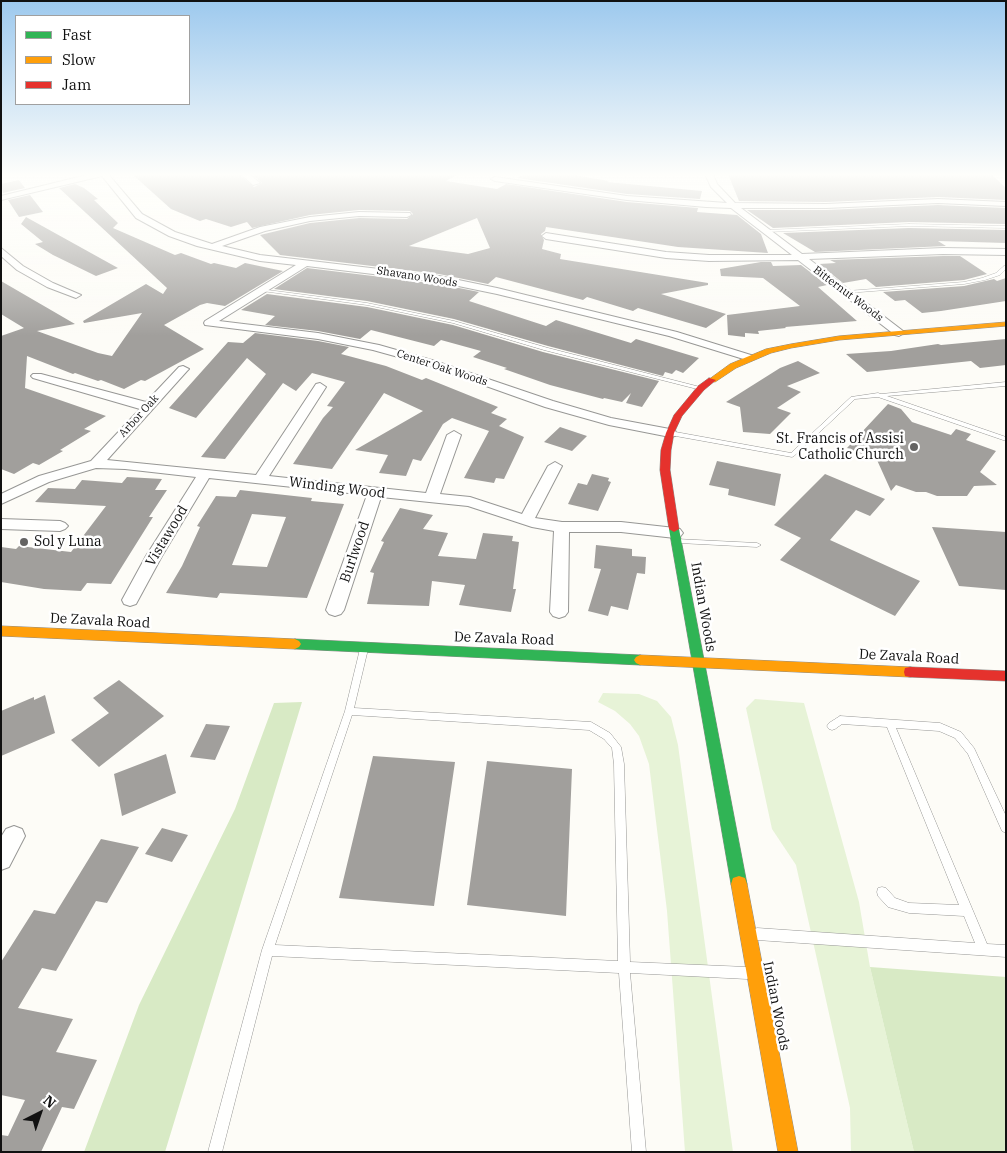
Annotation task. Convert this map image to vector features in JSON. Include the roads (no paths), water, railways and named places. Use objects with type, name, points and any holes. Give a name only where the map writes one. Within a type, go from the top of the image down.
[{"type":"street","name":"Shavano Woods","points":[[161,228],[172,234],[212,247],[260,258],[401,273],[497,291],[673,334],[750,358]]},
{"type":"street","points":[[212,247],[248,233],[270,228]]},
{"type":"street","name":"Bitternut Woods","points":[[762,228],[899,333]]},
{"type":"street","points":[[546,236],[664,259],[747,259],[943,251],[1006,252]]},
{"type":"street","points":[[1,251],[20,268],[50,285],[76,295]]},
{"type":"street","points":[[262,290],[305,264]]},
{"type":"street","name":"Center Oak Woods","points":[[262,290],[209,323],[318,336],[375,348],[431,363],[549,404],[609,420],[670,433]]},
{"type":"street","name":"Indian Woods","points":[[788,1152],[698,663],[665,470],[666,450],[670,433],[678,416],[701,388],[716,376],[750,358],[769,351],[814,341],[1006,324]]},
{"type":"street","name":"Arbor Oak","points":[[96,464],[183,369]]},
{"type":"street","points":[[37,376],[148,407]]},
{"type":"street","points":[[260,478],[320,387]]},
{"type":"street","points":[[432,497],[454,435]]},
{"type":"street","name":"Winding Wood","points":[[4,496],[73,469],[96,464],[125,465],[260,478],[376,493],[432,497],[470,502],[526,520],[562,527],[621,527],[676,537]]},
{"type":"street","points":[[526,520],[555,466]]},
{"type":"street","name":"Vistawood","points":[[130,600],[154,556],[205,473]]},
{"type":"street","name":"Burlwood","points":[[335,610],[376,493]]},
{"type":"street","points":[[1,524],[60,526]]},
{"type":"street","points":[[559,612],[562,527]]},
{"type":"street","name":"De Zavala Road","points":[[1,631],[364,649],[1006,676]]},
{"type":"street","points":[[1,859],[14,836]]},
{"type":"lane","points":[[766,231],[842,228]]},
{"type":"lane","points":[[847,292],[964,283],[991,276],[1006,267]]},
{"type":"lane","points":[[262,290],[367,304],[454,322],[546,349],[701,388]]},
{"type":"lane","points":[[670,433],[792,455],[852,398],[1006,384]]},
{"type":"lane","points":[[878,395],[1006,439]]},
{"type":"lane","points":[[676,537],[757,545]]},
{"type":"lane","points":[[214,1152],[268,950],[349,712],[364,649]]},
{"type":"lane","points":[[349,712],[591,726],[607,736],[616,747],[620,764],[624,968],[639,1152]]},
{"type":"lane","points":[[832,726],[840,720],[940,727],[958,735],[971,751],[1006,828]]},
{"type":"lane","points":[[890,724],[966,912],[983,949]]},
{"type":"lane","points":[[882,892],[892,903],[909,908],[966,912]]},
{"type":"lane","points":[[747,934],[1006,951]]},
{"type":"lane","points":[[268,950],[755,974]]},
{"type":"place","name":"St. Francis of Assisi Catholic Church","points":[[914,447]]},
{"type":"place","name":"Sol y Luna","points":[[24,542]]}]
